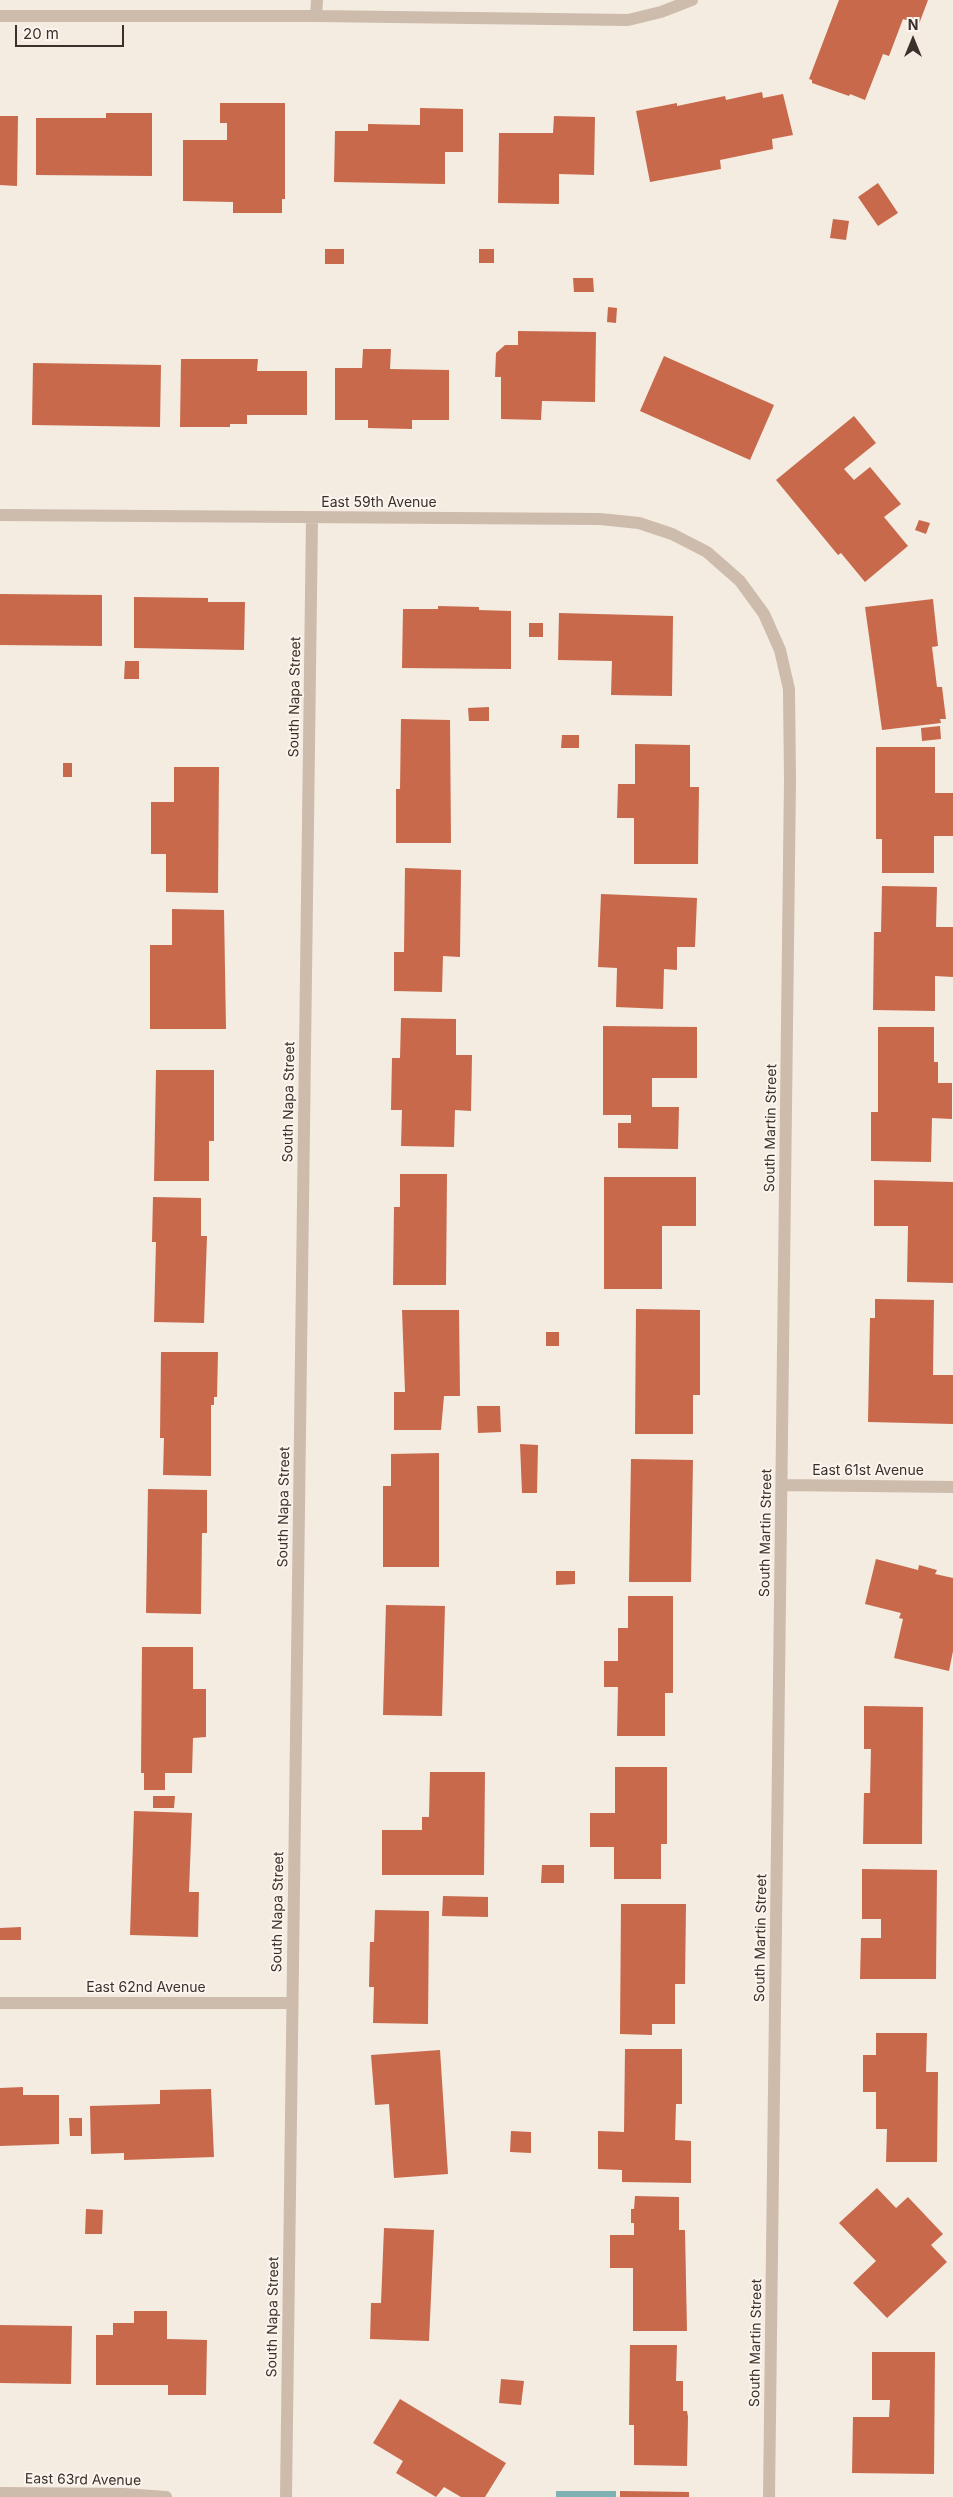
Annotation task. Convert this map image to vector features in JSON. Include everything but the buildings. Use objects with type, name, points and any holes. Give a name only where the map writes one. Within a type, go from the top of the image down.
[{"type":"street","points":[[316,16],[317,0]]},
{"type":"street","points":[[0,16],[316,16],[628,20],[661,12],[692,0]]},
{"type":"street","name":"East 59th Avenue","points":[[0,515],[600,519],[639,523],[672,534],[707,552],[740,581]]},
{"type":"street","name":"South Napa Street","points":[[286,2497],[312,518]]},
{"type":"street","name":"South Martin Street","points":[[740,581],[764,614],[780,650],[789,689],[790,780],[769,2497]]},
{"type":"street","name":"East 61st Avenue","points":[[782,1485],[953,1486]]},
{"type":"street","name":"East 62nd Avenue","points":[[0,2003],[292,2002]]},
{"type":"street","name":"East 63rd Avenue","points":[[0,2494],[124,2494],[166,2497]]},
{"type":"water","points":[[556,2491],[616,2491],[616,2497],[556,2497]]}]
